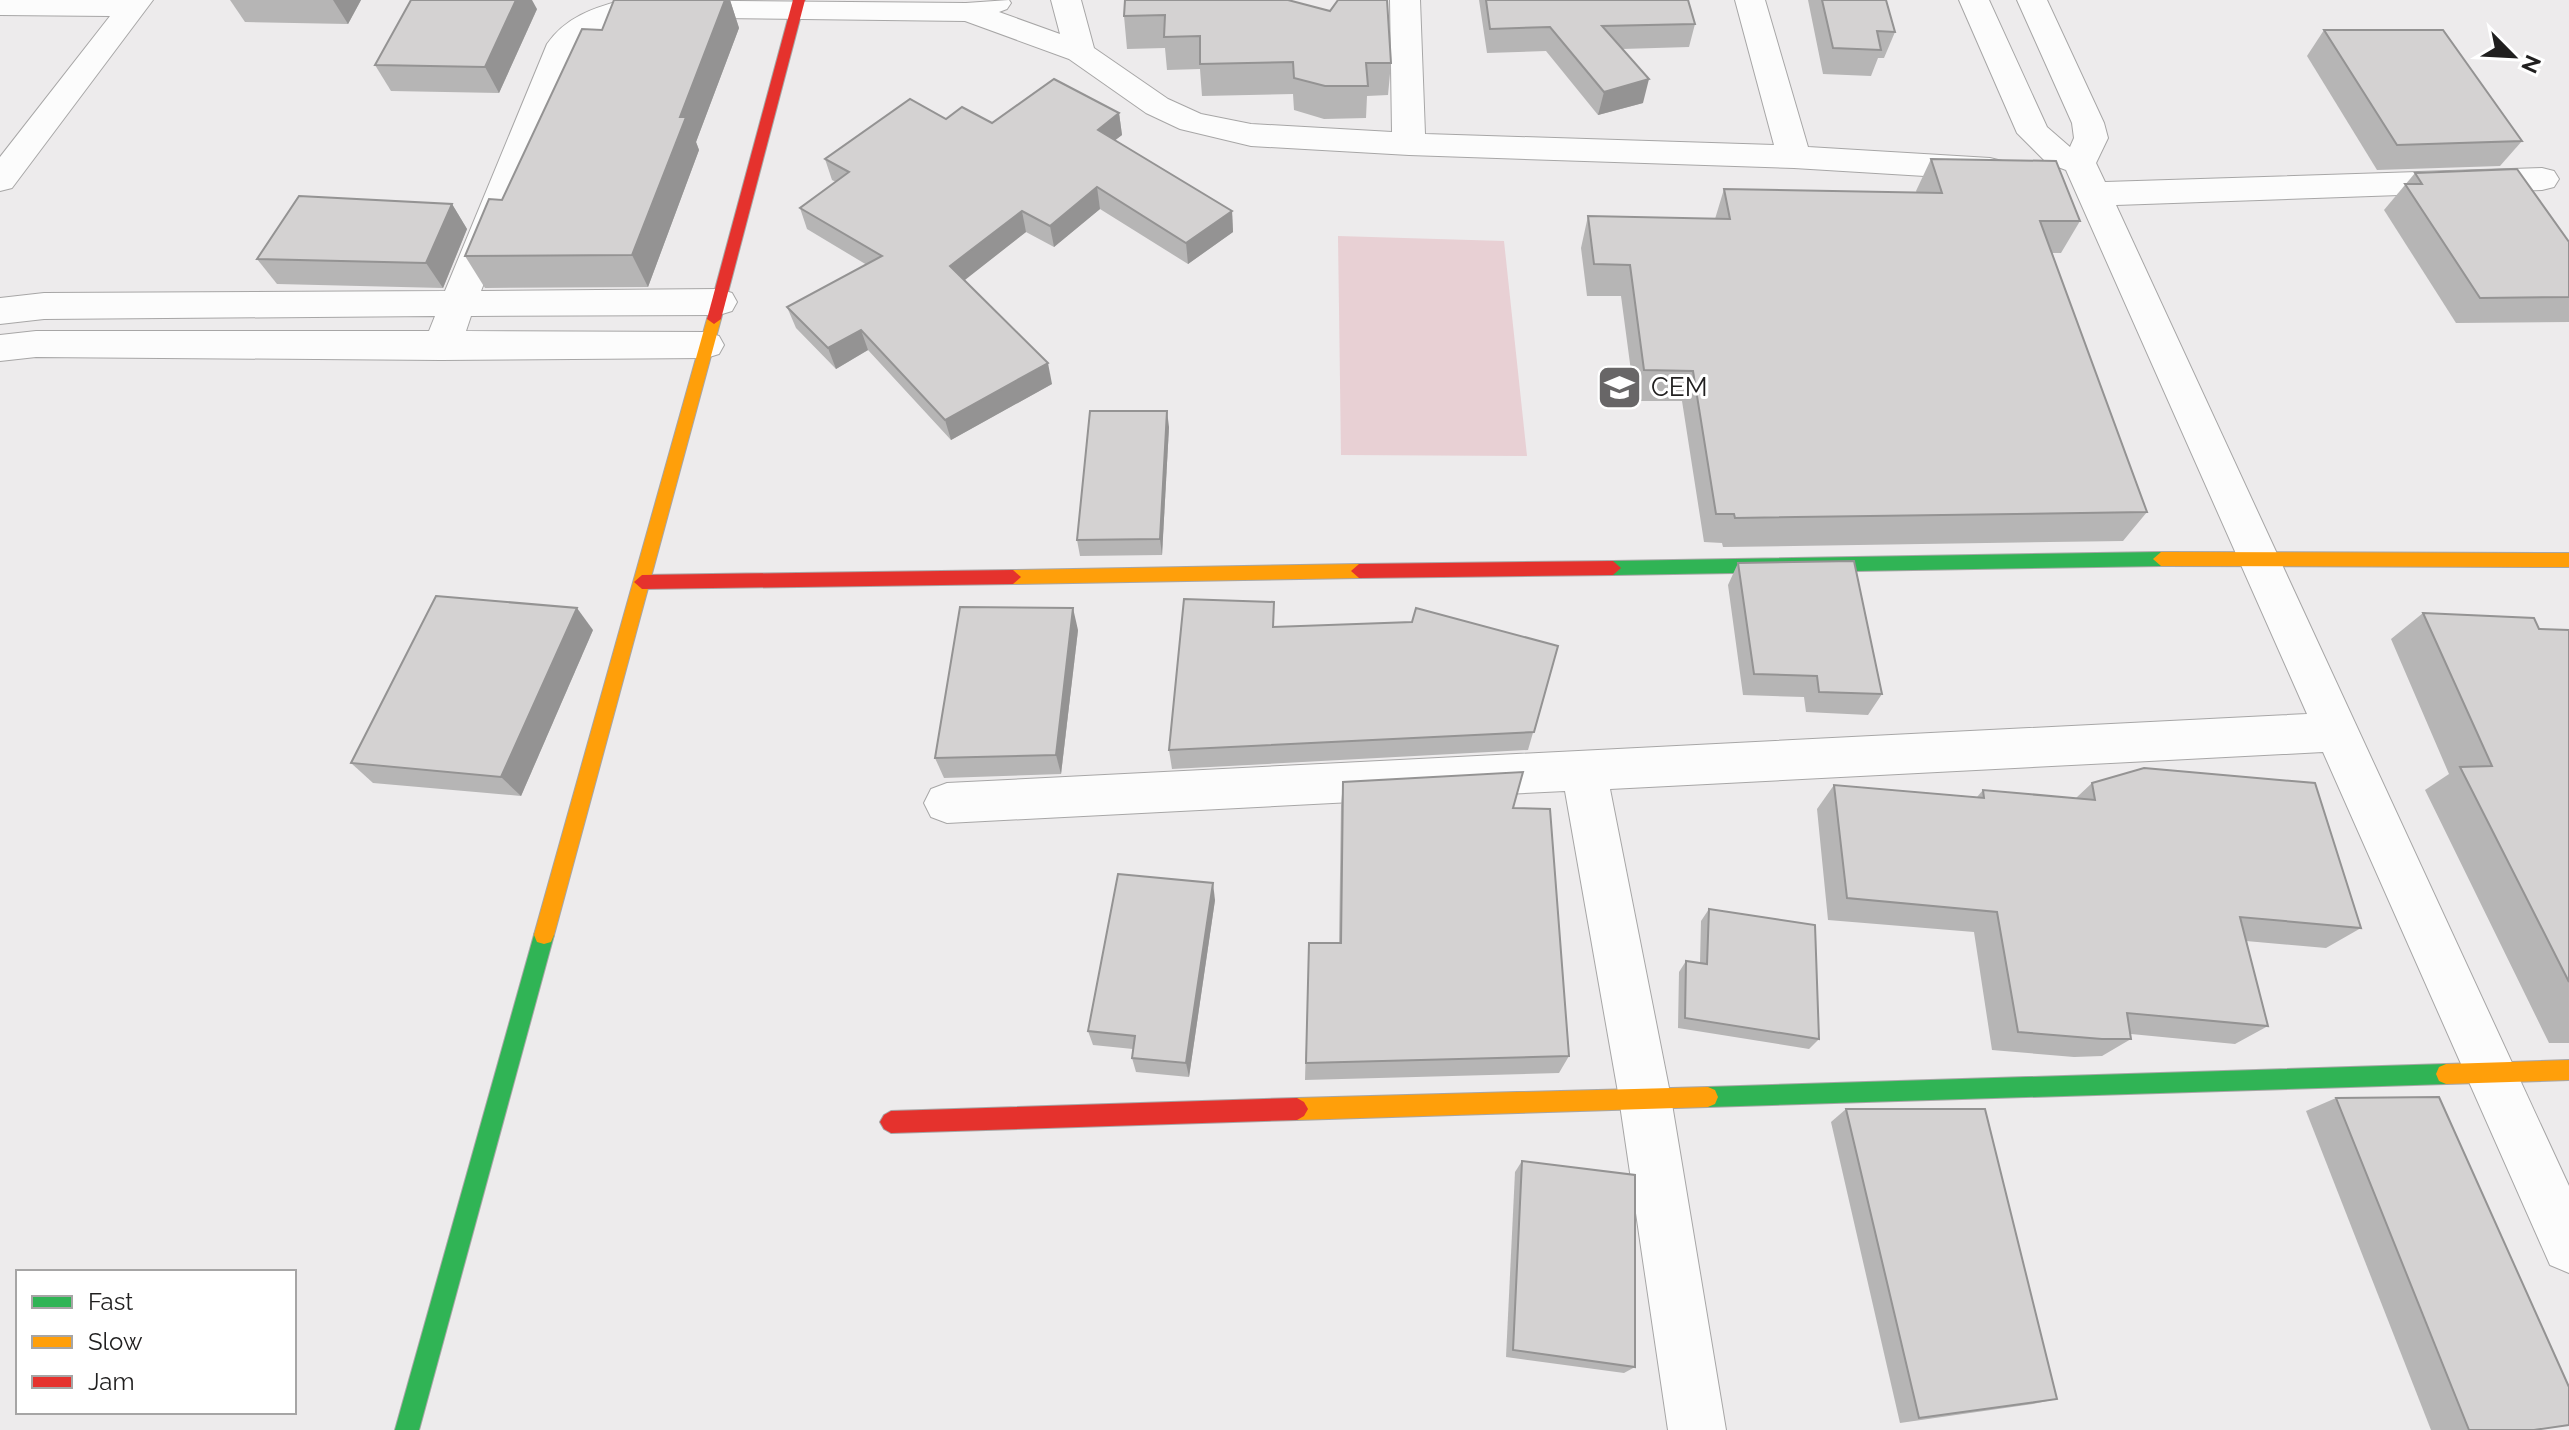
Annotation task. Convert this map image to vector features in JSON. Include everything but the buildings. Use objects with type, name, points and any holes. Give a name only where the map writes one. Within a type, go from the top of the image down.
[{"type":"street","points":[[969,12],[1006,0]]},
{"type":"street","points":[[1066,0],[1080,52]]},
{"type":"street","points":[[1405,0],[1409,144]]},
{"type":"street","points":[[1750,0],[1794,157]]},
{"type":"street","points":[[1974,0],[2033,133],[2086,177],[2261,558],[2569,1246]]},
{"type":"street","points":[[2032,0],[2088,123],[2091,138],[2086,177]]},
{"type":"street","points":[[0,6],[136,3]]},
{"type":"street","points":[[0,180],[136,3]]},
{"type":"street","points":[[407,1430],[719,302],[798,5]]},
{"type":"street","points":[[441,347],[563,41],[596,7],[798,5],[969,12],[1080,52],[1157,106],[1192,122],[1251,135],[1409,144],[1794,157],[2086,177],[2542,179]]},
{"type":"street","points":[[0,311],[44,306],[719,302]]},
{"type":"street","points":[[0,348],[36,344],[706,345]]},
{"type":"street","points":[[642,582],[2261,558],[2569,560]]},
{"type":"street","points":[[947,803],[2338,732]]},
{"type":"street","points":[[1584,771],[1645,1098],[1697,1430]]},
{"type":"street","points":[[891,1122],[2569,1070]]},
{"type":"shaded area","points":[[1338,236],[1504,241],[1527,456],[1341,455]]},
{"type":"traffic: fast","points":[[1613,568],[2161,559]]},
{"type":"traffic: fast","points":[[407,1430],[544,935]]},
{"type":"traffic: fast","points":[[1708,1097],[2446,1074]]},
{"type":"traffic: slow","points":[[544,935],[714,319]]},
{"type":"traffic: slow","points":[[2161,559],[2569,560]]},
{"type":"traffic: slow","points":[[1013,577],[1359,571]]},
{"type":"traffic: slow","points":[[2446,1074],[2569,1070]]},
{"type":"traffic: slow","points":[[1297,1109],[1708,1097]]},
{"type":"traffic: jam","points":[[714,319],[799,0]]},
{"type":"traffic: jam","points":[[1359,571],[1613,568]]},
{"type":"traffic: jam","points":[[642,582],[1013,577]]},
{"type":"traffic: jam","points":[[891,1122],[1297,1109]]},
{"type":"place","name":"CEM","points":[[1620,387]]}]
